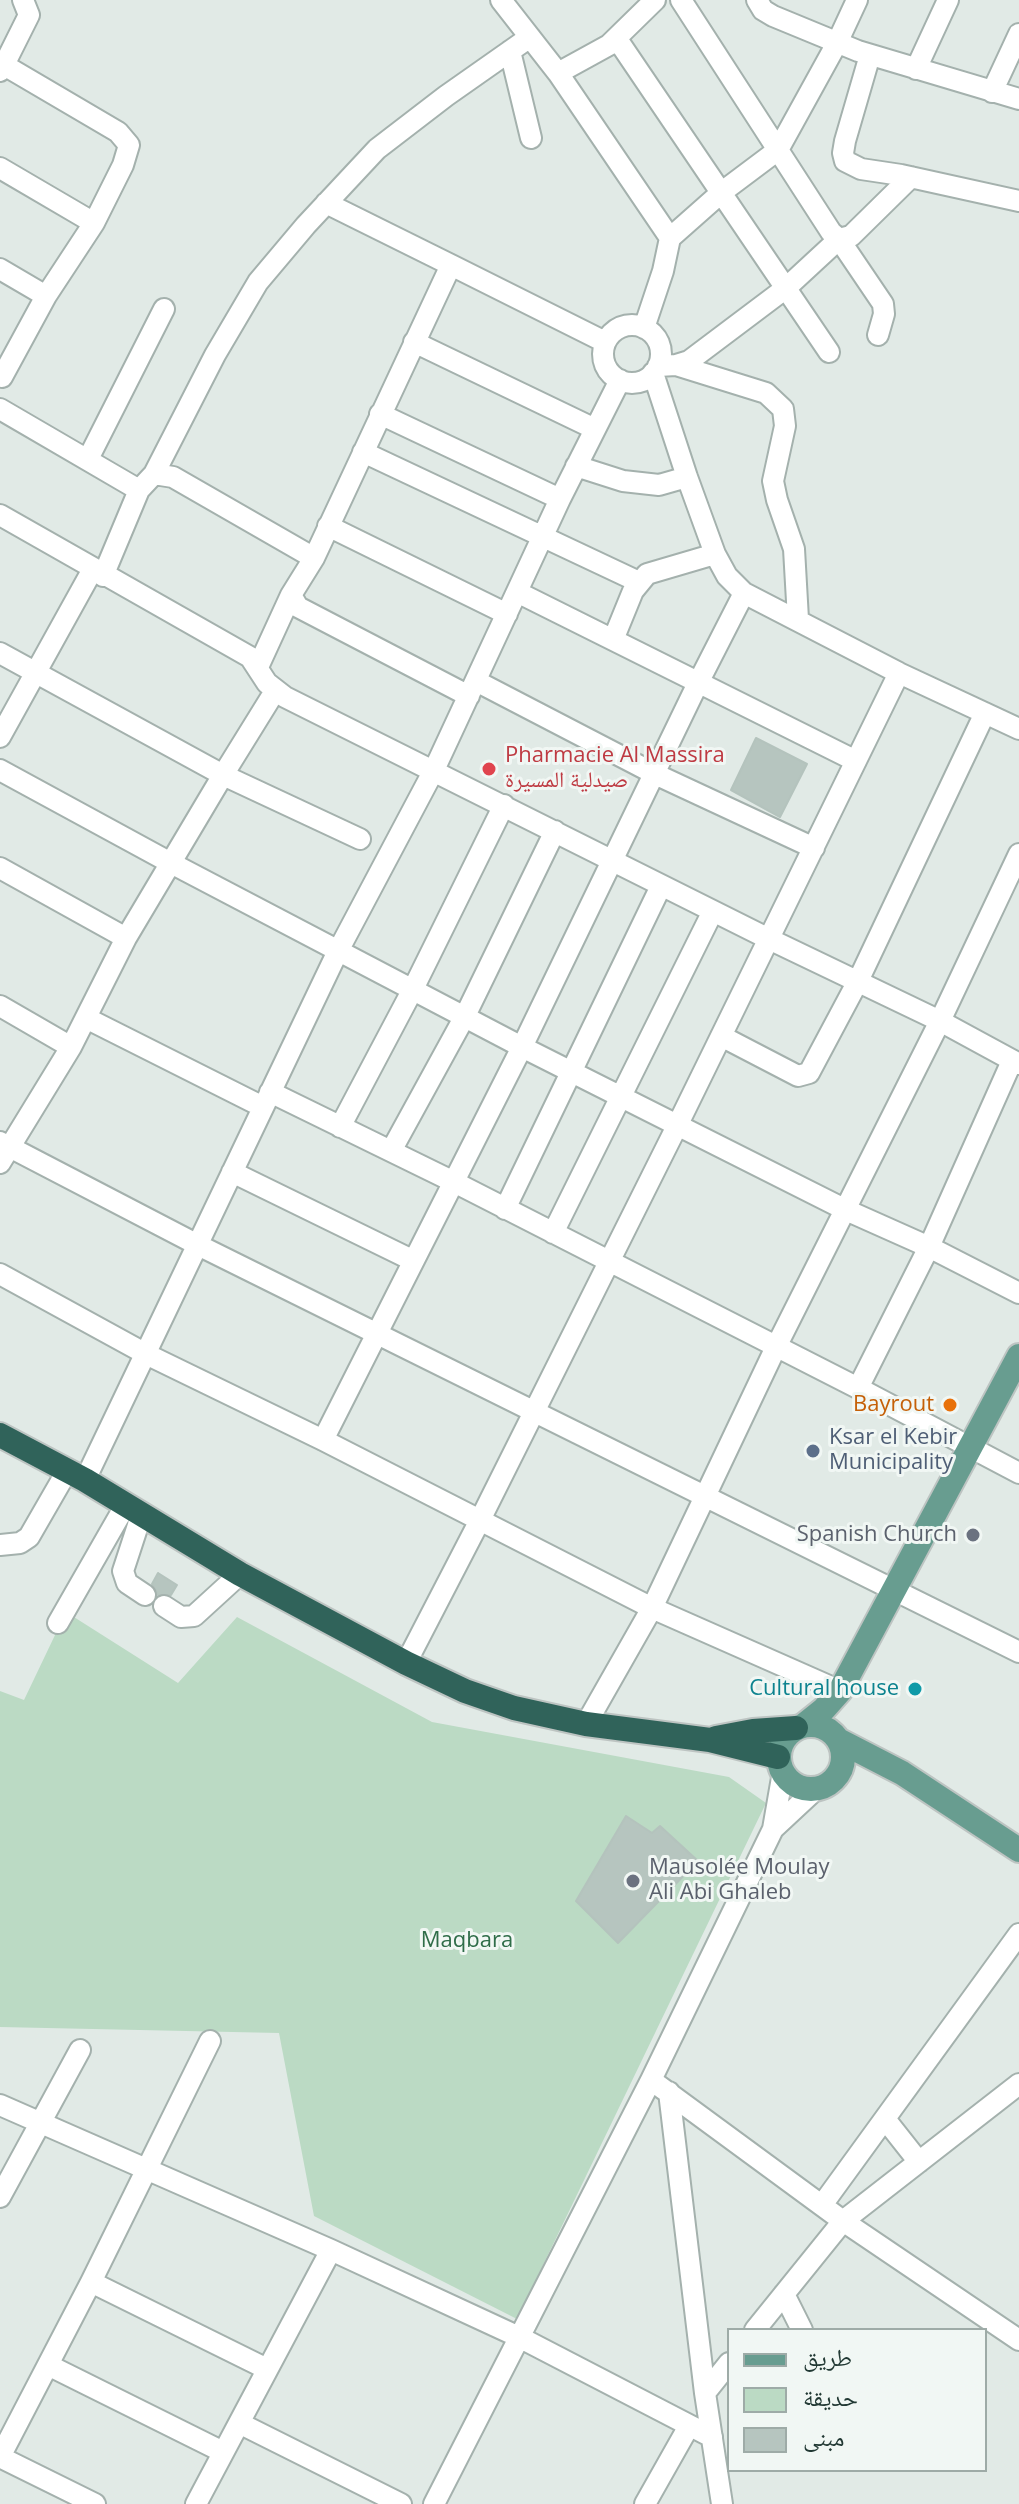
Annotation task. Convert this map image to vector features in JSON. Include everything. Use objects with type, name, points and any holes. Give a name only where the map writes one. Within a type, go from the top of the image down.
[{"type":"highway","points":[[0,1435],[76,1476],[240,1574],[465,1691],[514,1708],[586,1724],[710,1740],[780,1765]]},
{"type":"highway","points":[[710,1740],[800,1726]]},
{"type":"main road","points":[[840,1691],[837,1737],[844,1757],[840,1772],[826,1786],[816,1789],[797,1786],[780,1765],[783,1740],[824,1709],[840,1691],[1019,1356]]},
{"type":"main road","points":[[800,1726],[815,1724],[902,1773],[1019,1850]]},
{"type":"main road","points":[[840,1772],[902,1773]]},
{"type":"street","points":[[1,378],[46,296],[94,223],[126,158],[129,145],[118,132],[2,68],[29,15],[23,0]]},
{"type":"street","points":[[558,73],[617,39],[655,0]]},
{"type":"street","points":[[681,0],[831,232],[883,304],[884,314],[878,335]]},
{"type":"street","points":[[757,0],[763,10],[773,16],[837,43],[1019,99]]},
{"type":"street","points":[[644,328],[663,271],[670,238],[722,192],[778,150],[857,0]]},
{"type":"street","points":[[916,69],[948,0]]},
{"type":"street","points":[[507,3],[670,238]]},
{"type":"street","points":[[992,92],[1019,34]]},
{"type":"street","points":[[0,737],[98,572],[139,490],[154,474],[215,355],[258,282],[377,149],[530,37]]},
{"type":"street","points":[[617,39],[829,352]]},
{"type":"street","points":[[510,51],[531,138]]},
{"type":"street","points":[[870,55],[845,141],[845,161],[861,169],[1019,201]]},
{"type":"street","points":[[0,168],[94,223]]},
{"type":"street","points":[[911,177],[851,236],[839,239],[786,288],[689,361],[662,368],[637,382],[620,380],[606,368],[605,342],[617,329],[635,325],[651,332],[660,348],[662,368],[687,477],[715,554],[727,576],[744,593],[899,673],[1019,729]]},
{"type":"street","points":[[326,203],[605,342]]},
{"type":"street","points":[[258,667],[291,595],[314,558],[451,265]]},
{"type":"street","points":[[0,269],[46,296]]},
{"type":"street","points":[[88,459],[164,309]]},
{"type":"street","points":[[414,342],[595,429]]},
{"type":"street","points":[[662,368],[766,393],[783,409],[785,426],[773,481],[794,549],[798,619]]},
{"type":"street","points":[[0,1545],[20,1543],[29,1537],[76,1476],[146,1354],[338,951],[434,770],[560,499],[620,380]]},
{"type":"street","points":[[0,409],[139,490]]},
{"type":"street","points":[[380,414],[560,499]]},
{"type":"street","points":[[363,452],[639,582]]},
{"type":"street","points":[[576,466],[623,481],[647,484],[659,485],[687,477]]},
{"type":"street","points":[[154,474],[173,477],[314,558]]},
{"type":"street","points":[[0,515],[250,657],[275,691],[661,886],[940,1021],[1016,1062],[858,1388]]},
{"type":"street","points":[[328,526],[507,614]]},
{"type":"street","points":[[613,640],[639,582],[647,574],[715,554]]},
{"type":"street","points":[[517,592],[856,761]]},
{"type":"street","points":[[323,1440],[522,1047],[744,593]]},
{"type":"street","points":[[291,595],[304,612],[814,848]]},
{"type":"street","points":[[0,653],[223,775],[360,839]]},
{"type":"street","points":[[406,1663],[678,1124],[899,673]]},
{"type":"street","points":[[275,691],[169,862],[126,938],[71,1047],[3,1151],[377,1332],[1019,1652]]},
{"type":"street","points":[[721,1036],[798,1076],[809,1073],[858,981],[985,713]]},
{"type":"street","points":[[0,770],[522,1047],[1019,1293]]},
{"type":"street","points":[[340,1127],[413,989],[504,805]]},
{"type":"street","points":[[391,1151],[465,1016],[555,831]]},
{"type":"street","points":[[586,1724],[652,1608],[776,1347],[940,1021],[1019,854]]},
{"type":"street","points":[[0,868],[126,938]]},
{"type":"street","points":[[505,1209],[661,886]]},
{"type":"street","points":[[553,1233],[713,911]]},
{"type":"street","points":[[0,1006],[71,1047]]},
{"type":"street","points":[[86,1018],[267,1100],[340,1127],[391,1151],[1019,1473]]},
{"type":"street","points":[[232,1172],[412,1260]]},
{"type":"street","points":[[0,1274],[146,1354],[323,1440],[652,1608],[840,1691]]},
{"type":"street","points":[[133,1511],[123,1571],[127,1583],[145,1595]]},
{"type":"street","points":[[58,1623],[133,1511]]},
{"type":"street","points":[[164,1606],[181,1617],[194,1616],[240,1574]]},
{"type":"street","points":[[434,2504],[651,2080],[773,1829],[780,1765]]},
{"type":"street","points":[[773,1829],[816,1789]]},
{"type":"street","points":[[822,2205],[1019,1934]]},
{"type":"street","points":[[95,2504],[0,2457],[210,2041]]},
{"type":"street","points":[[0,2197],[80,2050]]},
{"type":"street","points":[[651,2080],[843,2221],[1019,2340]]},
{"type":"street","points":[[757,2328],[843,2221],[1019,2084]]},
{"type":"street","points":[[669,2092],[705,2393],[722,2504]]},
{"type":"street","points":[[0,2105],[331,2250],[519,2337],[712,2437]]},
{"type":"street","points":[[885,2119],[919,2162]]},
{"type":"street","points":[[196,2504],[331,2250]]},
{"type":"street","points":[[91,2282],[267,2369]]},
{"type":"street","points":[[784,2294],[801,2328]]},
{"type":"street","points":[[48,2365],[223,2452]]},
{"type":"street","points":[[705,2393],[727,2366]]},
{"type":"street","points":[[239,2423],[401,2504]]},
{"type":"street","points":[[645,2504],[689,2426]]},
{"type":"green space","name":"Maqbara","points":[[66,1612],[178,1683],[237,1617],[432,1722],[729,1777],[766,1803],[517,2319],[314,2216],[279,2033],[0,2027],[0,1691],[24,1700]]},
{"type":"building","points":[[756,738],[807,764],[780,817],[731,790]]},
{"type":"building","points":[[158,1573],[177,1585],[171,1595],[158,1595],[152,1584]]},
{"type":"building","name":"Mausolée Moulay Ali Abi Ghaleb","points":[[626,1816],[652,1833],[660,1826],[698,1861],[618,1943],[576,1901]]},
{"type":"place","name":"Pharmacie Al Massira صيدلية المسيرة","points":[[489,769]]},
{"type":"place","name":"Bayrout","points":[[950,1405]]},
{"type":"place","name":"Ksar el Kebir Municipality","points":[[813,1451]]},
{"type":"place","name":"Spanish Church","points":[[973,1535]]},
{"type":"place","name":"Cultural house","points":[[915,1689]]},
{"type":"place","name":"Mausolée Moulay Ali Abi Ghaleb","points":[[633,1881]]}]
